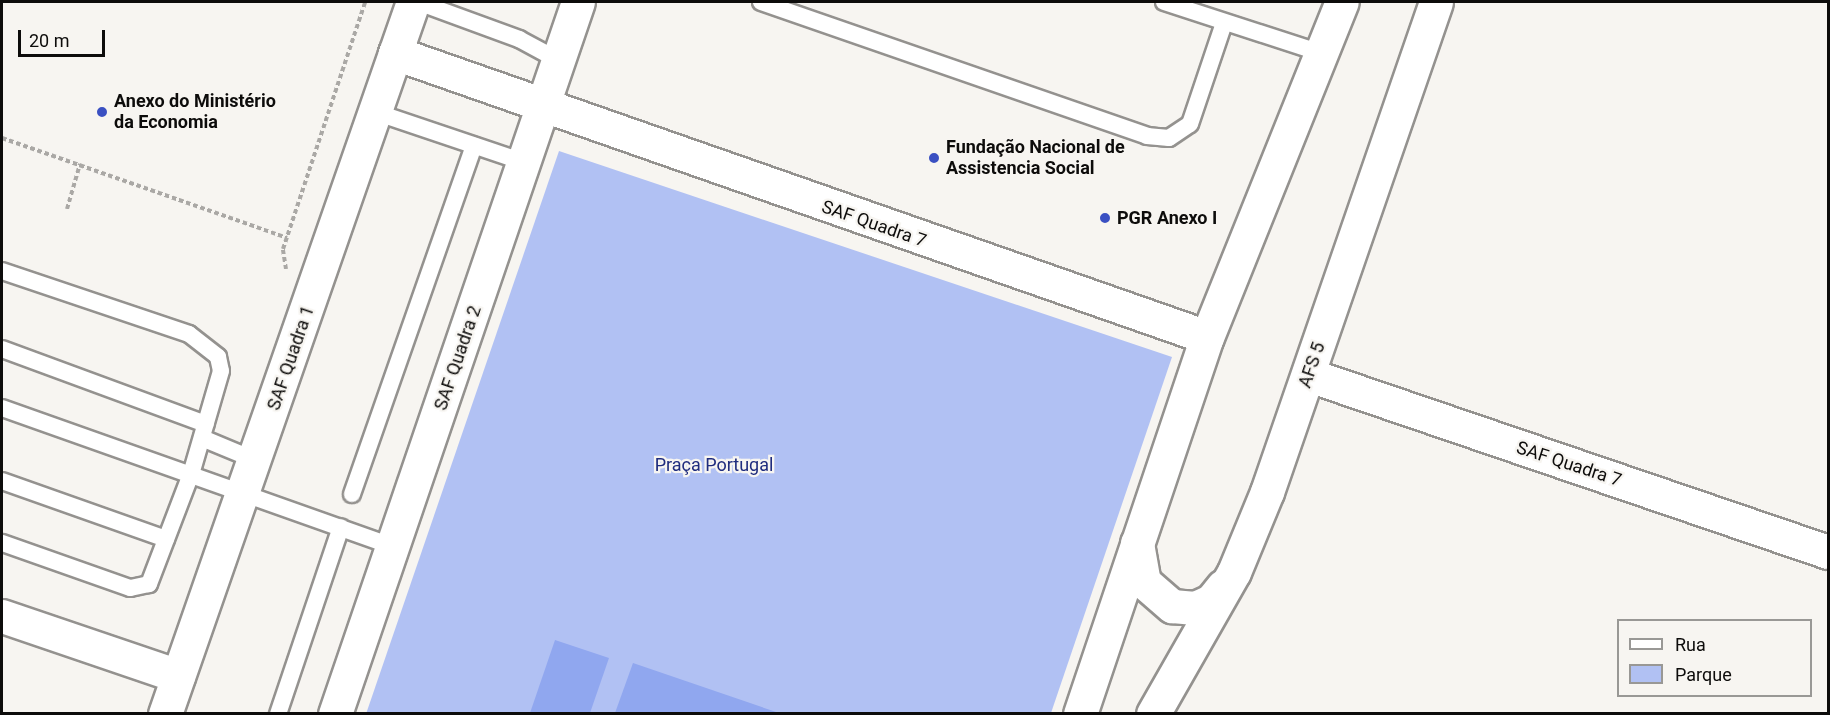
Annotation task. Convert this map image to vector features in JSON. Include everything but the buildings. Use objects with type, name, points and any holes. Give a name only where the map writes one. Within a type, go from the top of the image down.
[{"type":"street","name":"SAF Quadra 1","points":[[165,714],[413,2]]},
{"type":"street","name":"SAF Quadra 2","points":[[335,714],[395,547],[578,2]]},
{"type":"street","points":[[1080,714],[1207,337],[1324,54],[1342,2]]},
{"type":"street","name":"AFS 5","points":[[1153,714],[1234,572],[1310,375],[1437,2]]},
{"type":"street","name":"SAF Quadra 7","points":[[395,53],[542,109],[1207,337]]},
{"type":"street","name":"SAF Quadra 7","points":[[1310,375],[1828,552]]},
{"type":"street","points":[[1137,541],[1144,582],[1172,606],[1195,608],[1211,601],[1234,572]]},
{"type":"street","points":[[2,616],[177,676]]},
{"type":"lane","points":[[418,2],[519,39],[558,60]]},
{"type":"lane","points":[[761,2],[1147,136],[1169,138],[1190,124],[1224,23]]},
{"type":"lane","points":[[1164,2],[1324,54]]},
{"type":"lane","points":[[375,112],[524,162]]},
{"type":"lane","points":[[352,494],[474,146]]},
{"type":"lane","points":[[2,271],[206,344],[220,371],[191,474],[149,584],[141,588],[2,543]]},
{"type":"lane","points":[[2,349],[204,431],[255,460]]},
{"type":"lane","points":[[2,408],[395,547]]},
{"type":"lane","points":[[2,481],[166,539]]},
{"type":"lane","points":[[278,714],[340,527]]},
{"type":"path","points":[[288,282],[283,249],[365,2]]},
{"type":"path","points":[[2,138],[287,238]]},
{"type":"path","points":[[67,209],[80,164]]},
{"type":"green space","name":"Praça Portugal","points":[[559,151],[1172,357],[1051,713],[366,714]]},
{"type":"shaded area","points":[[555,640],[609,658],[590,713],[530,713]]},
{"type":"shaded area","points":[[633,663],[779,713],[615,713]]},
{"type":"place","name":"Anexo do Ministério da Economia","points":[[102,112]]},
{"type":"place","name":"Fundação Nacional de Assistencia Social","points":[[934,158]]},
{"type":"place","name":"PGR Anexo I","points":[[1105,218]]}]
